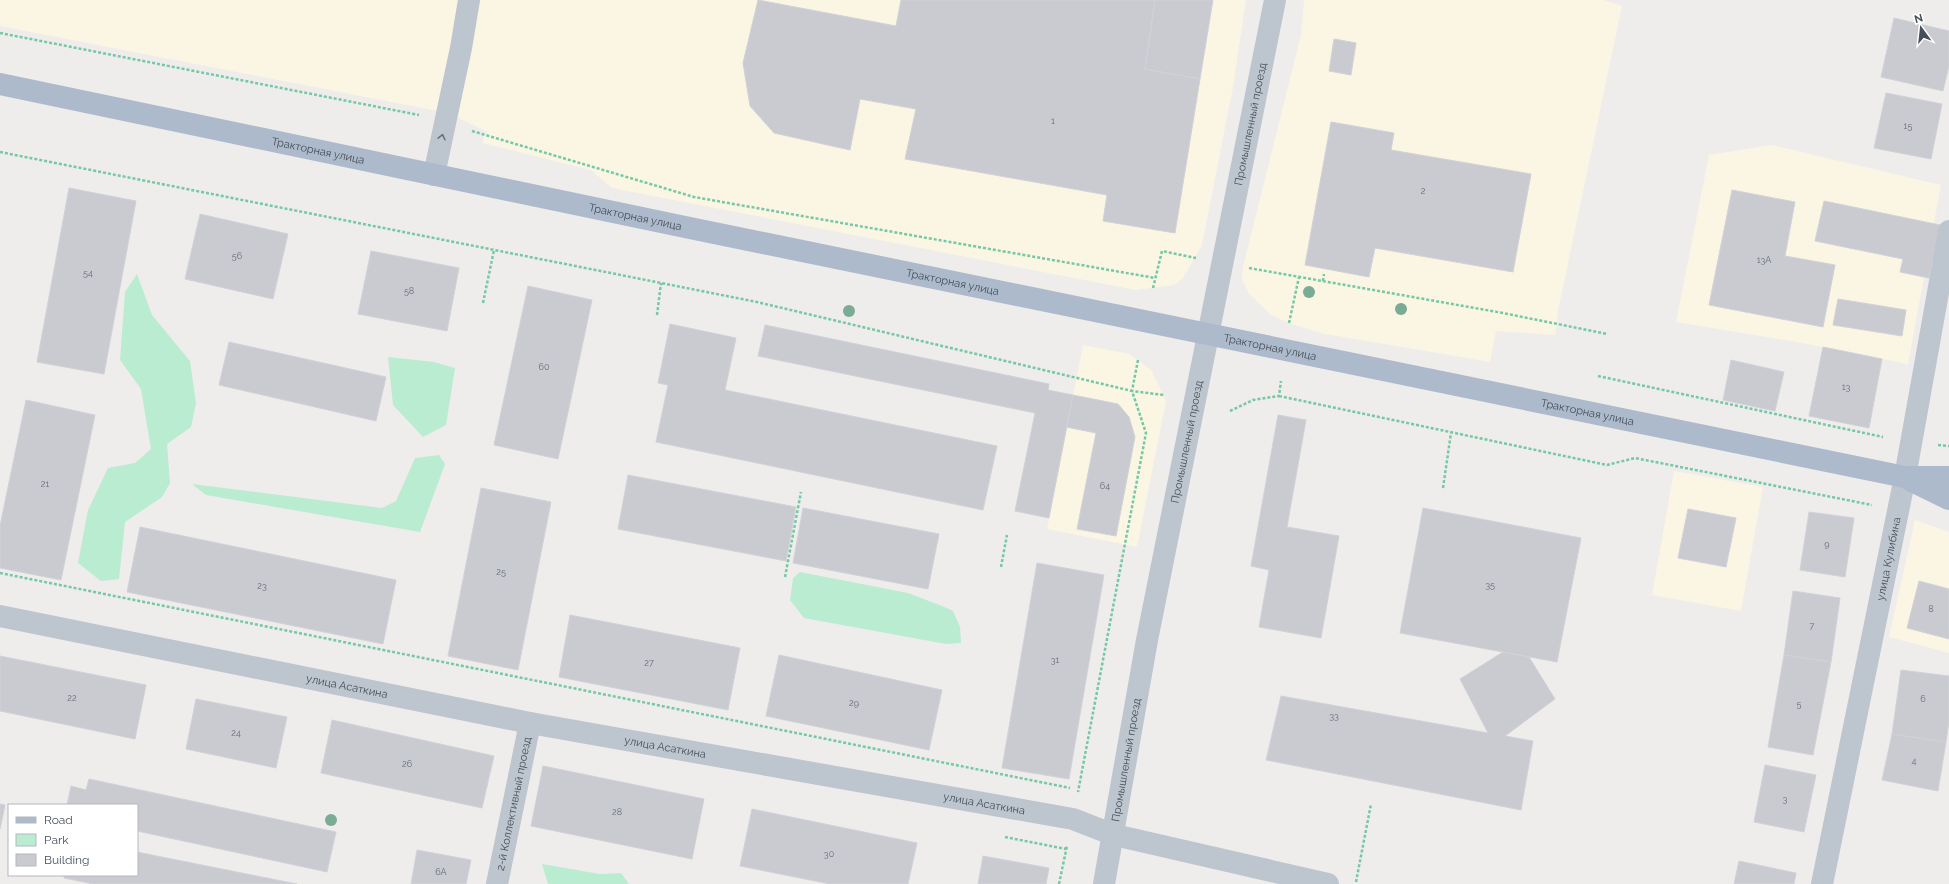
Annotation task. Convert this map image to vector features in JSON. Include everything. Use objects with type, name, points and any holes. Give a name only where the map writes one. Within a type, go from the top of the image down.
[{"type":"main road","name":"Тракторная улица","points":[[0,84],[434,175],[1905,477],[1949,477]]},
{"type":"main road","name":"Тракторная улица","points":[[1905,477],[1949,499]]},
{"type":"street","points":[[434,175],[462,48],[469,0]]},
{"type":"street","name":"Промышленный проезд","points":[[1104,884],[1114,835],[1147,640],[1274,0]]},
{"type":"street","name":"улица Кулибина","points":[[1822,884],[1905,477],[1949,231]]},
{"type":"street","name":"улица Асаткина","points":[[0,616],[530,723],[1073,818],[1114,835],[1328,884]]},
{"type":"street","name":"2-й Коллективный проезд","points":[[497,884],[530,723]]},
{"type":"path","points":[[0,33],[446,120],[484,136],[694,197],[1155,278]]},
{"type":"path","points":[[0,152],[757,302],[1132,391],[1164,395]]},
{"type":"path","points":[[483,302],[494,250]]},
{"type":"path","points":[[1153,288],[1162,251],[1196,258]]},
{"type":"path","points":[[1243,267],[1502,313],[1607,334]]},
{"type":"path","points":[[1323,281],[1324,274]]},
{"type":"path","points":[[1289,324],[1299,277]]},
{"type":"path","points":[[657,315],[661,283]]},
{"type":"path","points":[[1059,884],[1073,818],[1146,433],[1132,391],[1138,360]]},
{"type":"path","points":[[1598,376],[1885,438]]},
{"type":"path","points":[[1279,396],[1281,381]]},
{"type":"path","points":[[1230,411],[1253,400],[1279,396],[1607,465],[1635,458],[1898,510]]},
{"type":"path","points":[[1443,488],[1451,433]]},
{"type":"path","points":[[785,577],[801,492]]},
{"type":"path","points":[[1001,567],[1007,535]]},
{"type":"path","points":[[0,573],[1078,790]]},
{"type":"path","points":[[1356,884],[1372,804]]},
{"type":"shaded area","points":[[0,0],[1246,0],[1233,87],[1202,245],[1183,278],[1174,285],[1136,290],[612,188],[591,170],[483,143],[484,135],[488,132],[448,113],[0,26]]},
{"type":"shaded area","points":[[1304,0],[1603,0],[1622,6],[1559,306],[1555,335],[1496,331],[1490,362],[1320,333],[1289,323],[1271,315],[1249,294],[1242,279],[1243,267],[1301,35]]},
{"type":"shaded area","points":[[1772,145],[1941,185],[1908,364],[1797,342],[1676,322],[1709,155]]},
{"type":"shaded area","points":[[1083,345],[1130,354],[1152,371],[1166,401],[1137,547],[1047,529]]},
{"type":"shaded area","points":[[1674,471],[1763,487],[1741,611],[1652,595]]},
{"type":"shaded area","points":[[1915,520],[1949,532],[1949,653],[1889,637]]},
{"type":"green space","points":[[137,274],[152,315],[190,361],[196,403],[191,427],[167,444],[170,483],[162,497],[125,522],[119,579],[101,581],[78,563],[88,510],[108,468],[135,463],[151,449],[141,389],[120,360],[125,292]]},
{"type":"green space","points":[[388,357],[434,362],[455,368],[446,425],[423,437],[393,405]]},
{"type":"green space","points":[[439,455],[445,464],[420,532],[206,495],[192,484],[382,508],[396,501],[415,458]]},
{"type":"green space","points":[[800,572],[908,593],[942,606],[953,611],[960,627],[961,643],[946,644],[804,618],[790,600],[793,578]]},
{"type":"green space","points":[[542,864],[600,874],[621,873],[629,884],[548,884]]},
{"type":"building","points":[[758,0],[896,26],[901,0],[1155,0],[1145,69],[1200,79],[1175,233],[1103,221],[1107,195],[905,159],[916,109],[860,99],[850,150],[774,133],[750,106],[743,63]]},
{"type":"building","points":[[1155,0],[1213,0],[1200,79],[1145,69]]},
{"type":"building","points":[[1894,18],[1949,31],[1949,66],[1943,91],[1881,77]]},
{"type":"building","points":[[1334,39],[1356,43],[1351,75],[1329,71]]},
{"type":"building","points":[[1886,93],[1942,104],[1931,159],[1874,148]]},
{"type":"building","points":[[1331,122],[1394,133],[1391,150],[1531,174],[1513,272],[1375,248],[1369,277],[1305,265]]},
{"type":"building","points":[[69,188],[136,201],[104,374],[37,362]]},
{"type":"building","points":[[1732,190],[1795,202],[1785,256],[1835,265],[1823,327],[1709,305]]},
{"type":"building","points":[[1824,201],[1940,225],[1929,278],[1900,272],[1903,259],[1815,241]]},
{"type":"building","points":[[200,214],[288,234],[273,299],[185,279]]},
{"type":"building","points":[[371,251],[459,268],[447,331],[358,314]]},
{"type":"building","points":[[528,286],[592,300],[558,459],[494,445]]},
{"type":"building","points":[[1838,299],[1906,310],[1902,336],[1833,325]]},
{"type":"building","points":[[670,324],[736,338],[725,390],[997,446],[983,510],[656,442],[668,385],[658,383]]},
{"type":"building","points":[[765,325],[1049,384],[1048,390],[1073,395],[1049,518],[1015,511],[1035,413],[758,356]]},
{"type":"building","points":[[229,342],[386,377],[376,421],[219,385]]},
{"type":"building","points":[[1823,347],[1882,359],[1869,428],[1809,416]]},
{"type":"building","points":[[1731,360],[1784,372],[1775,411],[1723,400]]},
{"type":"building","points":[[1073,395],[1118,404],[1129,417],[1135,437],[1116,536],[1077,529],[1096,433],[1066,427]]},
{"type":"building","points":[[26,400],[95,415],[61,580],[0,568],[0,526]]},
{"type":"building","points":[[1278,415],[1306,420],[1287,527],[1339,536],[1321,638],[1259,627],[1269,570],[1251,566]]},
{"type":"building","points":[[628,475],[796,507],[786,561],[618,529]]},
{"type":"building","points":[[481,488],[551,502],[518,670],[448,656]]},
{"type":"building","points":[[803,508],[939,534],[928,589],[793,563]]},
{"type":"building","points":[[1423,508],[1581,538],[1557,662],[1400,633]]},
{"type":"building","points":[[1688,509],[1736,518],[1726,567],[1678,558]]},
{"type":"building","points":[[1809,512],[1854,518],[1845,577],[1800,570]]},
{"type":"building","points":[[140,527],[396,580],[383,644],[127,592]]},
{"type":"building","points":[[1037,563],[1104,575],[1069,779],[1002,768]]},
{"type":"building","points":[[1919,581],[1949,589],[1949,639],[1907,628]]},
{"type":"building","points":[[1793,591],[1840,598],[1831,662],[1784,655]]},
{"type":"building","points":[[570,615],[740,648],[728,710],[559,677]]},
{"type":"building","points":[[1503,652],[1529,657],[1555,699],[1505,736],[1533,741],[1521,810],[1266,760],[1281,696],[1488,733],[1460,679]]},
{"type":"building","points":[[779,655],[942,690],[929,750],[766,716]]},
{"type":"building","points":[[1784,655],[1831,662],[1813,755],[1768,747]]},
{"type":"building","points":[[0,656],[146,685],[135,739],[0,711]]},
{"type":"building","points":[[1901,670],[1949,676],[1949,721],[1946,742],[1892,734]]},
{"type":"building","points":[[196,699],[287,717],[276,768],[186,749]]},
{"type":"building","points":[[332,720],[494,756],[482,808],[321,773]]},
{"type":"building","points":[[1892,734],[1946,742],[1938,791],[1882,780]]},
{"type":"building","points":[[1765,765],[1816,775],[1804,832],[1754,822]]},
{"type":"building","points":[[543,766],[704,799],[692,859],[531,826]]},
{"type":"building","points":[[89,779],[336,832],[327,872],[138,831],[138,804],[67,804],[71,786],[86,790]]},
{"type":"building","points":[[0,804],[5,805],[0,829]]},
{"type":"building","points":[[752,809],[917,843],[908,884],[830,884],[740,866]]},
{"type":"building","points":[[417,850],[471,860],[466,884],[411,884]]},
{"type":"building","points":[[138,852],[297,884],[93,884],[64,878],[64,876],[138,876]]},
{"type":"building","points":[[983,856],[1049,868],[1046,884],[978,884]]},
{"type":"building","points":[[1739,861],[1796,873],[1794,884],[1734,884]]}]
